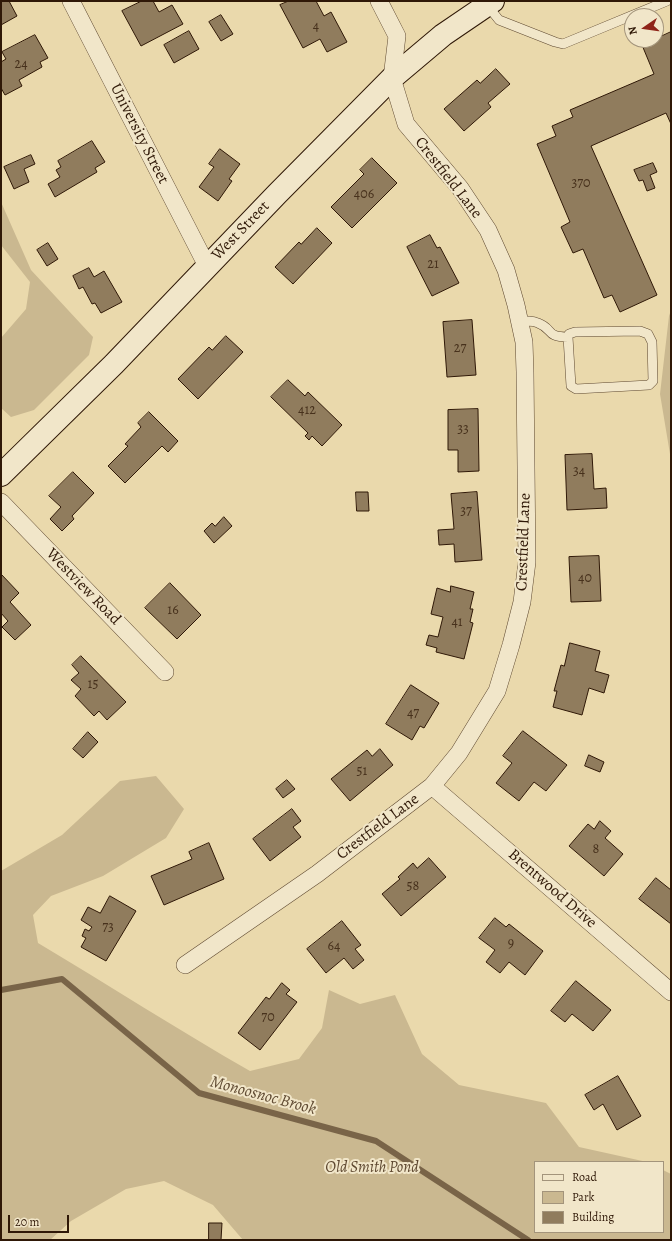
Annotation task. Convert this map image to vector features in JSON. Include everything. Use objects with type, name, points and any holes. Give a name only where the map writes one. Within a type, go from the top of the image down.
[{"type":"main road","name":"West Street","points":[[1,475],[114,364],[207,266],[392,78],[443,35],[490,3]]},
{"type":"street","name":"University Street","points":[[71,1],[207,266]]},
{"type":"street","points":[[379,1],[397,36],[392,78]]},
{"type":"street","name":"Crestfield Lane","points":[[185,965],[317,874],[432,786],[459,753],[497,691],[522,602],[527,562],[524,342],[506,270],[488,230],[460,188],[406,124],[392,78]]},
{"type":"street","name":"Westview Road","points":[[1,502],[165,672]]},
{"type":"street","name":"Brentwood Drive","points":[[432,786],[671,992]]},
{"type":"lane","points":[[490,3],[499,20],[563,44],[668,1]]},
{"type":"lane","points":[[519,322],[538,322],[554,336],[568,337],[569,334],[576,332],[640,331],[648,334],[652,342],[653,381],[649,385],[644,386],[573,388],[570,382],[568,337]]},
{"type":"green space","points":[[1,202],[31,270],[93,337],[89,355],[34,410],[11,417],[1,408],[1,338],[26,309],[30,282],[1,245]]},
{"type":"green space","points":[[671,310],[671,460],[660,394],[669,316]]},
{"type":"green space","name":"Old Smith Pond","points":[[156,776],[184,809],[166,838],[103,876],[51,896],[33,915],[38,943],[196,1040],[250,1071],[299,1059],[322,1028],[329,990],[360,1004],[395,995],[422,1054],[459,1085],[546,1103],[579,1147],[642,1161],[534,1161],[534,1233],[664,1233],[664,1170],[671,1174],[671,1240],[243,1240],[213,1205],[164,1181],[126,1189],[71,1221],[50,1240],[1,1240],[1,871],[62,835],[120,781]]},
{"type":"building","points":[[1,1],[9,1],[17,16],[1,25]]},
{"type":"building","points":[[142,1],[153,1],[159,12],[172,5],[183,24],[141,46],[122,11]]},
{"type":"building","points":[[289,1],[316,1],[324,16],[331,12],[347,42],[327,52],[320,39],[303,48],[280,5]]},
{"type":"building","points":[[221,15],[233,34],[221,41],[209,22]]},
{"type":"building","points":[[189,31],[199,49],[174,63],[164,45]]},
{"type":"building","points":[[671,32],[671,124],[666,113],[591,146],[657,295],[620,312],[612,295],[604,298],[583,249],[573,253],[561,227],[570,222],[537,144],[556,136],[552,126],[573,117],[570,110],[654,74],[643,48],[664,48],[664,35]]},
{"type":"building","points":[[35,35],[48,58],[40,62],[42,67],[19,80],[22,86],[5,95],[1,88],[1,62],[6,59],[2,52]]},
{"type":"building","points":[[496,69],[510,84],[488,103],[491,107],[464,131],[444,109],[477,80],[480,83]]},
{"type":"building","points":[[92,141],[105,162],[95,168],[97,172],[55,197],[48,184],[60,177],[56,170],[61,167],[58,161]]},
{"type":"building","points":[[220,149],[240,164],[229,179],[232,181],[218,201],[199,187],[214,167],[209,164]]},
{"type":"building","points":[[31,155],[35,164],[24,169],[29,182],[14,189],[4,167]]},
{"type":"building","points":[[372,158],[397,183],[352,228],[331,207],[364,174],[360,170]]},
{"type":"building","points":[[653,163],[657,172],[650,175],[655,188],[647,191],[643,180],[639,181],[634,170]]},
{"type":"building","points":[[317,228],[332,243],[293,284],[275,267],[299,242],[301,244]]},
{"type":"building","points":[[430,235],[437,248],[440,247],[459,283],[432,296],[407,247]]},
{"type":"building","points":[[48,243],[58,259],[47,266],[37,250]]},
{"type":"building","points":[[89,268],[94,277],[104,271],[122,302],[101,313],[95,303],[92,304],[83,287],[79,289],[73,276]]},
{"type":"building","points":[[472,320],[476,375],[447,377],[443,322]]},
{"type":"building","points":[[226,336],[243,352],[198,399],[178,379],[209,347],[212,350]]},
{"type":"building","points":[[288,380],[305,396],[308,392],[342,425],[322,446],[312,436],[309,440],[305,436],[308,433],[271,397]]},
{"type":"building","points":[[478,409],[479,471],[458,472],[458,450],[448,450],[448,410]]},
{"type":"building","points":[[149,412],[178,441],[168,452],[162,446],[125,483],[108,466],[128,446],[125,444],[141,427],[138,423]]},
{"type":"building","points":[[592,454],[594,489],[606,488],[607,508],[567,510],[565,455]]},
{"type":"building","points":[[73,472],[94,493],[72,516],[74,519],[62,531],[50,519],[61,507],[49,496]]},
{"type":"building","points":[[356,492],[368,492],[369,511],[357,511]]},
{"type":"building","points":[[477,492],[482,560],[455,562],[454,544],[439,545],[438,530],[454,529],[451,494]]},
{"type":"building","points":[[224,517],[232,526],[214,543],[204,531],[212,523],[215,526]]},
{"type":"building","points":[[599,556],[601,601],[571,602],[569,557]]},
{"type":"building","points":[[1,574],[19,593],[10,602],[31,625],[15,640],[2,627],[8,621],[1,613]]},
{"type":"building","points":[[170,583],[201,615],[177,639],[145,608]]},
{"type":"building","points":[[451,586],[474,592],[470,609],[473,609],[470,622],[473,623],[464,659],[436,652],[437,648],[426,645],[429,635],[438,637],[443,617],[431,614],[437,588],[450,592]]},
{"type":"building","points":[[570,643],[600,651],[595,671],[609,675],[604,693],[589,688],[582,715],[553,707],[557,691],[554,691],[561,665],[564,666]]},
{"type":"building","points":[[81,656],[126,702],[107,720],[99,711],[94,716],[75,696],[81,689],[71,680],[79,673],[72,665]]},
{"type":"building","points":[[411,685],[439,703],[424,728],[420,726],[412,740],[386,724]]},
{"type":"building","points":[[523,731],[567,765],[546,791],[534,782],[519,801],[496,783],[512,763],[503,756]]},
{"type":"building","points":[[88,732],[98,742],[83,758],[73,749]]},
{"type":"building","points":[[380,749],[393,765],[350,801],[331,779],[367,750],[372,756]]},
{"type":"building","points":[[589,755],[604,762],[600,772],[585,766]]},
{"type":"building","points":[[287,780],[295,789],[283,798],[276,789]]},
{"type":"building","points":[[292,809],[301,821],[293,827],[301,837],[270,861],[253,839]]},
{"type":"building","points":[[600,821],[611,831],[605,838],[623,854],[604,876],[569,846],[588,824],[594,829]]},
{"type":"building","points":[[209,843],[224,879],[164,905],[151,876],[192,859],[189,852]]},
{"type":"building","points":[[429,858],[446,877],[401,916],[382,894],[400,879],[398,877],[413,863],[417,868]]},
{"type":"building","points":[[656,878],[671,890],[671,924],[639,899]]},
{"type":"building","points":[[110,896],[136,911],[106,961],[81,947],[86,938],[82,936],[85,929],[89,931],[92,927],[81,920],[88,907],[100,913]]},
{"type":"building","points":[[495,918],[506,927],[509,924],[543,951],[525,975],[509,962],[500,973],[486,962],[495,950],[479,938]]},
{"type":"building","points":[[342,921],[361,945],[355,949],[364,960],[353,969],[344,958],[326,973],[307,949]]},
{"type":"building","points":[[576,981],[611,1010],[593,1031],[572,1014],[565,1022],[551,1011]]},
{"type":"building","points":[[282,983],[290,990],[286,994],[297,1002],[260,1050],[238,1033],[266,997],[269,999]]},
{"type":"building","points":[[618,1076],[641,1116],[617,1130],[603,1104],[594,1110],[585,1095]]},
{"type":"building","points":[[209,1223],[222,1223],[221,1240],[209,1240]]},
{"type":"waterway","name":"Monoosnoc Brook","points":[[1,990],[62,979],[199,1093],[376,1141],[528,1240]]}]
